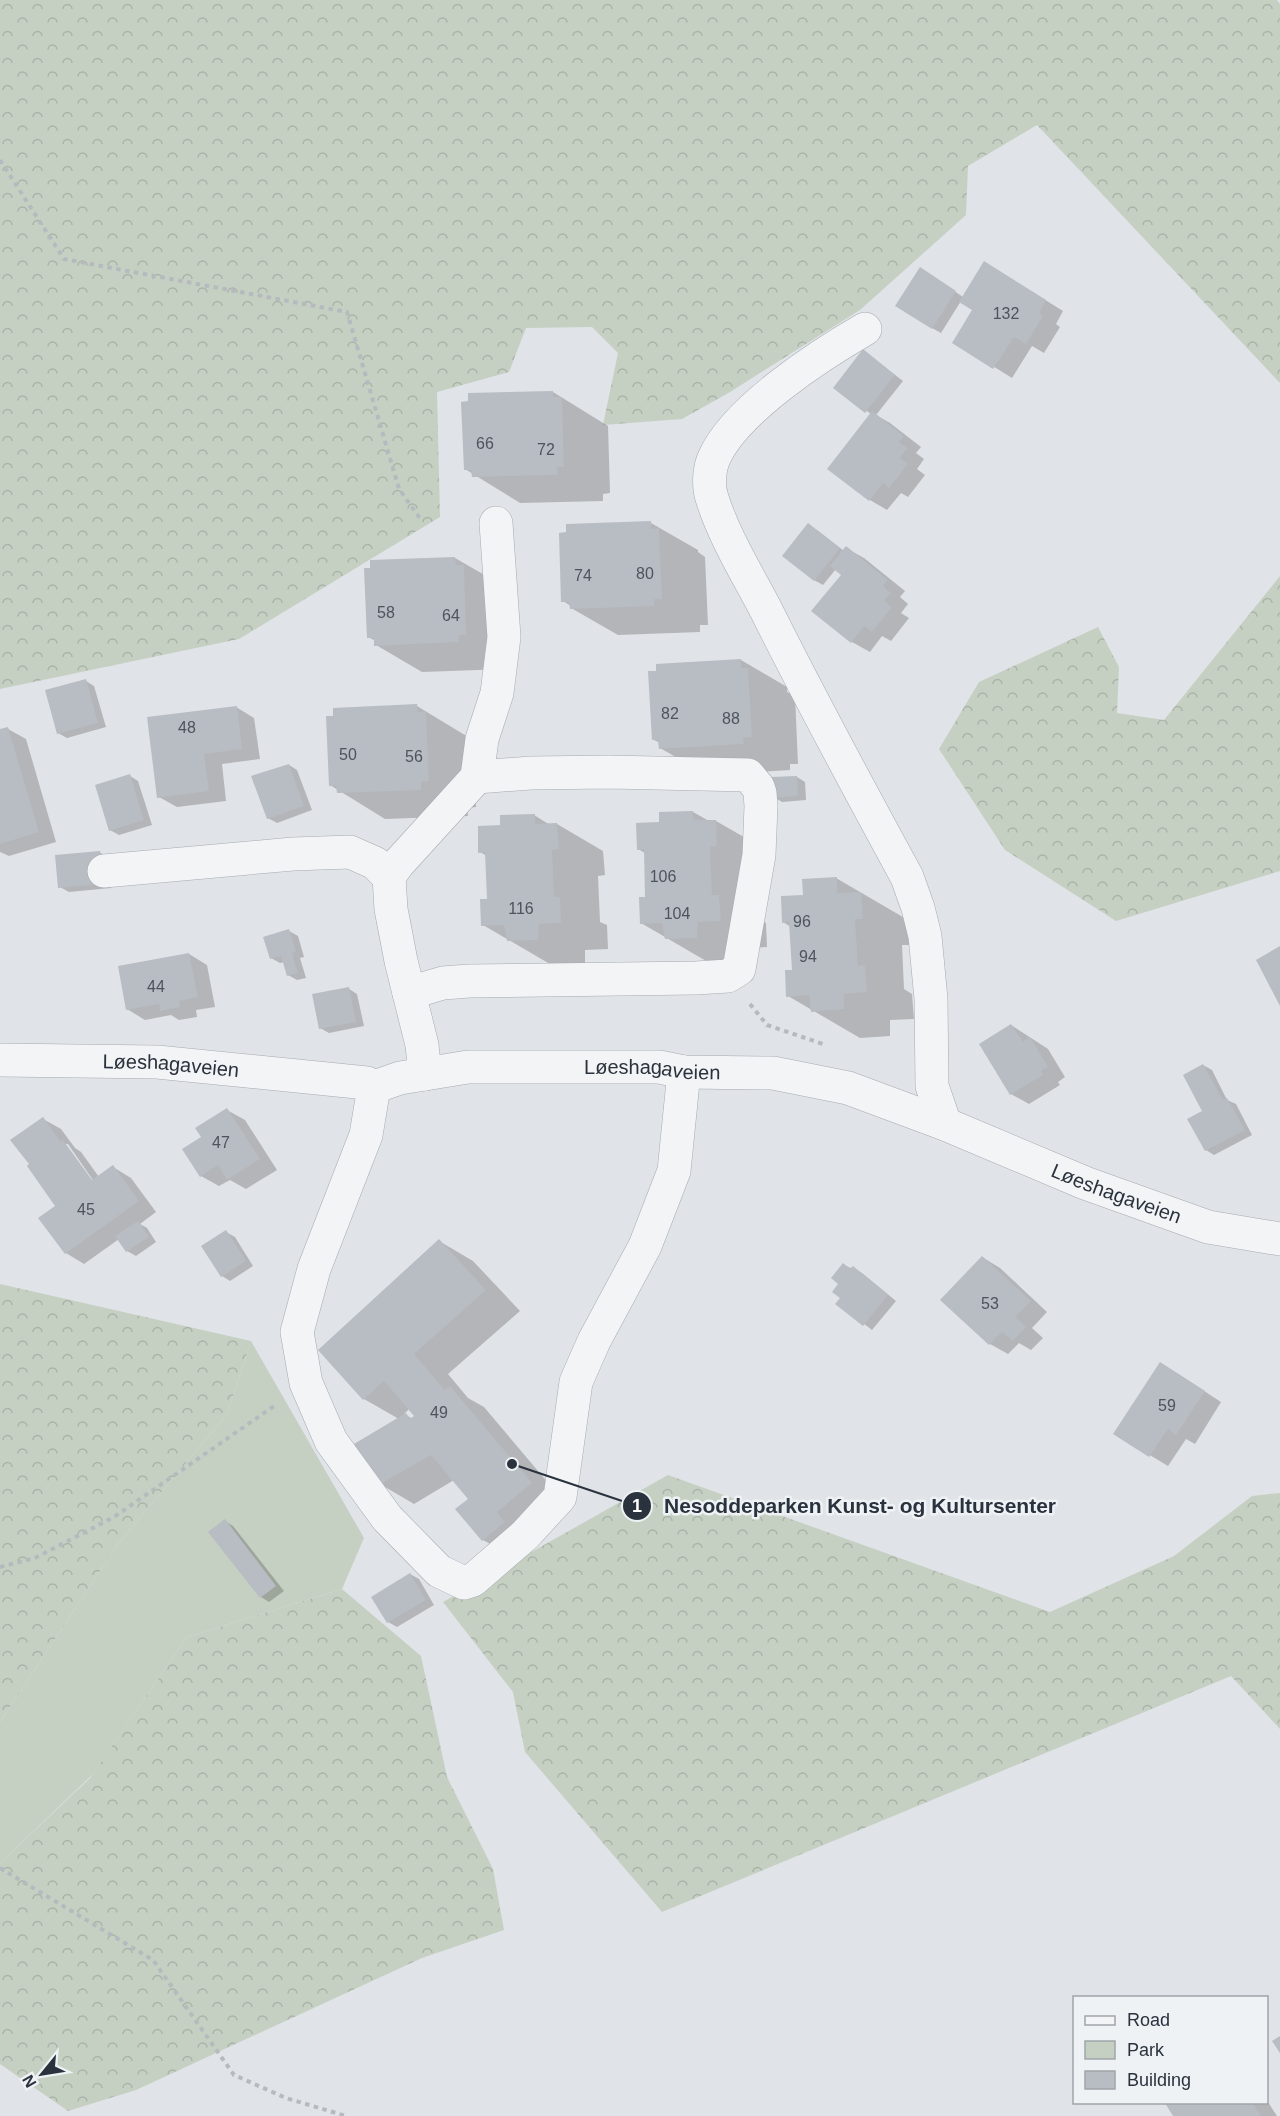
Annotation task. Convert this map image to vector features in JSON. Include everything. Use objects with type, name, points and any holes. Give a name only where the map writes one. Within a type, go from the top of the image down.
[{"type":"street","points":[[865,329],[831,349],[764,399],[742,420],[726,438],[714,459],[710,477],[711,495],[723,525],[801,681],[907,877],[925,936],[931,999],[932,1086],[945,1124]]},
{"type":"street","points":[[425,1074],[422,1045],[401,961],[391,909],[389,877],[477,777],[482,739],[497,693],[504,637],[496,523]]},
{"type":"street","points":[[409,993],[443,983],[469,981],[728,976],[739,969],[759,855],[760,793],[748,775],[609,772],[531,773],[477,777]]},
{"type":"street","points":[[104,871],[293,854],[350,852],[375,863],[389,877]]},
{"type":"street","name":"Løeshagaveien","points":[[0,1060],[158,1062],[367,1083],[374,1087],[400,1078],[468,1067],[659,1067],[684,1072],[773,1073],[848,1088],[945,1124],[1085,1183],[1208,1227],[1280,1239]]},
{"type":"street","points":[[374,1087],[366,1135],[314,1269],[297,1332],[306,1383],[331,1441],[387,1518],[439,1571],[464,1583],[473,1580],[525,1535],[560,1497],[576,1382],[594,1341],[645,1246],[674,1171],[684,1072]]},
{"type":"path","points":[[0,160],[64,259],[347,312],[399,489],[422,521]]},
{"type":"path","points":[[728,976],[767,1025],[823,1044]]},
{"type":"path","points":[[0,1567],[35,1558],[114,1517],[306,1383]]},
{"type":"path","points":[[0,1868],[153,1960],[234,2075],[286,2098],[346,2116]]},
{"type":"green space","points":[[0,0],[1277,0],[1280,4],[1280,383],[1037,125],[968,166],[966,215],[860,310],[730,392],[682,419],[603,425],[618,353],[592,327],[526,328],[509,372],[437,392],[440,517],[239,639],[0,689]]},
{"type":"green space","points":[[1280,576],[1280,871],[1116,921],[1005,850],[939,749],[979,682],[1098,627],[1119,667],[1117,713],[1164,720]]},
{"type":"green space","points":[[0,1284],[251,1341],[227,1414],[118,1544],[0,1722]]},
{"type":"green space","points":[[251,1341],[364,1538],[342,1589],[187,1637],[93,1774],[0,1863],[0,1722],[118,1544],[227,1414]]},
{"type":"green space","points":[[668,1475],[1050,1612],[1174,1556],[1252,1496],[1280,1493],[1280,1729],[1231,1676],[662,1912],[525,1752],[513,1692],[443,1602]]},
{"type":"green space","points":[[342,1589],[421,1656],[447,1777],[493,1869],[504,1930],[422,1958],[136,2090],[68,2111],[0,2064],[0,1863],[90,1778],[187,1637]]},
{"type":"building","points":[[984,261],[1046,300],[1039,313],[1043,316],[1026,344],[1014,337],[993,369],[952,343],[972,310],[959,302]]},
{"type":"building","points":[[920,267],[956,291],[932,329],[895,306]]},
{"type":"building","points":[[863,349],[895,375],[865,413],[833,388]]},
{"type":"building","points":[[553,391],[553,397],[562,397],[564,467],[557,467],[557,475],[472,477],[471,470],[464,470],[461,402],[468,401],[468,393]]},
{"type":"building","points":[[872,411],[904,436],[899,442],[907,448],[900,458],[908,464],[889,488],[883,483],[869,501],[827,469]]},
{"type":"building","points":[[651,521],[651,529],[659,528],[662,599],[654,599],[654,606],[570,609],[569,602],[561,602],[559,533],[566,532],[566,524]]},
{"type":"building","points":[[808,523],[840,548],[814,581],[782,556]]},
{"type":"building","points":[[846,546],[888,580],[883,586],[891,593],[884,601],[892,607],[872,632],[864,626],[851,643],[811,611],[841,575],[830,566]]},
{"type":"building","points":[[455,557],[456,565],[464,565],[466,635],[459,635],[459,642],[374,646],[374,638],[367,638],[364,568],[370,568],[370,560]]},
{"type":"building","points":[[741,659],[741,668],[748,668],[752,737],[743,738],[744,744],[659,749],[658,740],[652,740],[648,671],[656,671],[656,664]]},
{"type":"building","points":[[86,679],[98,723],[57,734],[45,690]]},
{"type":"building","points":[[417,704],[418,712],[426,711],[429,781],[421,782],[421,790],[337,793],[336,786],[329,786],[326,716],[333,716],[333,708]]},
{"type":"building","points":[[237,706],[242,749],[204,754],[209,791],[157,798],[147,717]]},
{"type":"building","points":[[8,727],[39,832],[0,844],[0,729]]},
{"type":"building","points":[[289,764],[304,806],[267,819],[251,776]]},
{"type":"building","points":[[130,774],[144,820],[109,831],[95,785]]},
{"type":"building","points":[[797,776],[798,796],[772,798],[771,777]]},
{"type":"building","points":[[693,811],[694,820],[716,820],[717,846],[710,847],[712,895],[719,895],[721,921],[698,922],[697,938],[665,939],[662,923],[640,924],[639,897],[645,897],[644,849],[637,850],[636,823],[659,822],[659,812]]},
{"type":"building","points":[[535,814],[535,824],[557,823],[559,849],[552,850],[554,897],[560,897],[561,923],[539,924],[538,940],[507,941],[504,925],[481,926],[480,899],[487,899],[485,852],[478,853],[478,826],[500,825],[500,815]]},
{"type":"building","points":[[100,851],[103,884],[58,888],[55,855]]},
{"type":"building","points":[[837,877],[837,893],[861,892],[863,919],[855,919],[858,966],[865,965],[867,992],[844,994],[844,1009],[811,1012],[809,995],[786,997],[785,970],[792,970],[789,922],[782,923],[781,896],[803,895],[802,879]]},
{"type":"building","points":[[289,929],[296,952],[292,953],[298,973],[287,976],[281,956],[270,959],[263,937]]},
{"type":"building","points":[[1280,946],[1280,1006],[1256,960]]},
{"type":"building","points":[[189,953],[198,997],[179,1001],[180,1007],[160,1011],[159,1004],[126,1010],[118,966]]},
{"type":"building","points":[[349,987],[356,1022],[319,1029],[312,994]]},
{"type":"building","points":[[1011,1024],[1023,1042],[1030,1037],[1048,1067],[1041,1071],[1043,1075],[1010,1095],[979,1044]]},
{"type":"building","points":[[1203,1064],[1223,1100],[1227,1098],[1245,1130],[1205,1151],[1187,1119],[1202,1111],[1183,1075]]},
{"type":"building","points":[[227,1108],[260,1159],[227,1180],[218,1165],[200,1177],[182,1149],[201,1137],[195,1128]]},
{"type":"building","points":[[43,1117],[92,1180],[113,1165],[139,1201],[65,1254],[38,1218],[55,1206],[27,1166],[29,1164],[10,1140]]},
{"type":"building","points":[[138,1221],[149,1237],[126,1252],[115,1236]]},
{"type":"building","points":[[226,1230],[246,1261],[221,1277],[201,1246]]},
{"type":"building","points":[[439,1239],[486,1290],[414,1354],[445,1390],[450,1386],[532,1483],[497,1512],[505,1522],[482,1541],[455,1509],[468,1499],[431,1455],[379,1485],[354,1444],[406,1413],[410,1419],[414,1416],[384,1381],[363,1400],[318,1350]]},
{"type":"building","points":[[982,1256],[1031,1301],[1015,1317],[1026,1327],[1013,1341],[1002,1332],[989,1345],[940,1300]]},
{"type":"building","points":[[843,1263],[850,1269],[853,1266],[888,1295],[863,1326],[835,1304],[840,1298],[832,1292],[838,1284],[831,1278]]},
{"type":"building","points":[[1160,1362],[1205,1391],[1176,1435],[1168,1429],[1149,1457],[1113,1434]]},
{"type":"building","points":[[225,1519],[276,1586],[260,1598],[208,1532]]},
{"type":"building","points":[[410,1573],[426,1600],[387,1623],[371,1597]]},
{"type":"building","points":[[1280,2036],[1280,2053],[1272,2041]]},
{"type":"building","points":[[1166,2104],[1253,2104],[1261,2116],[1173,2116]]},
{"type":"place","name":"Nesoddeparken Kunst- og Kultursenter","points":[[512,1464]]}]
